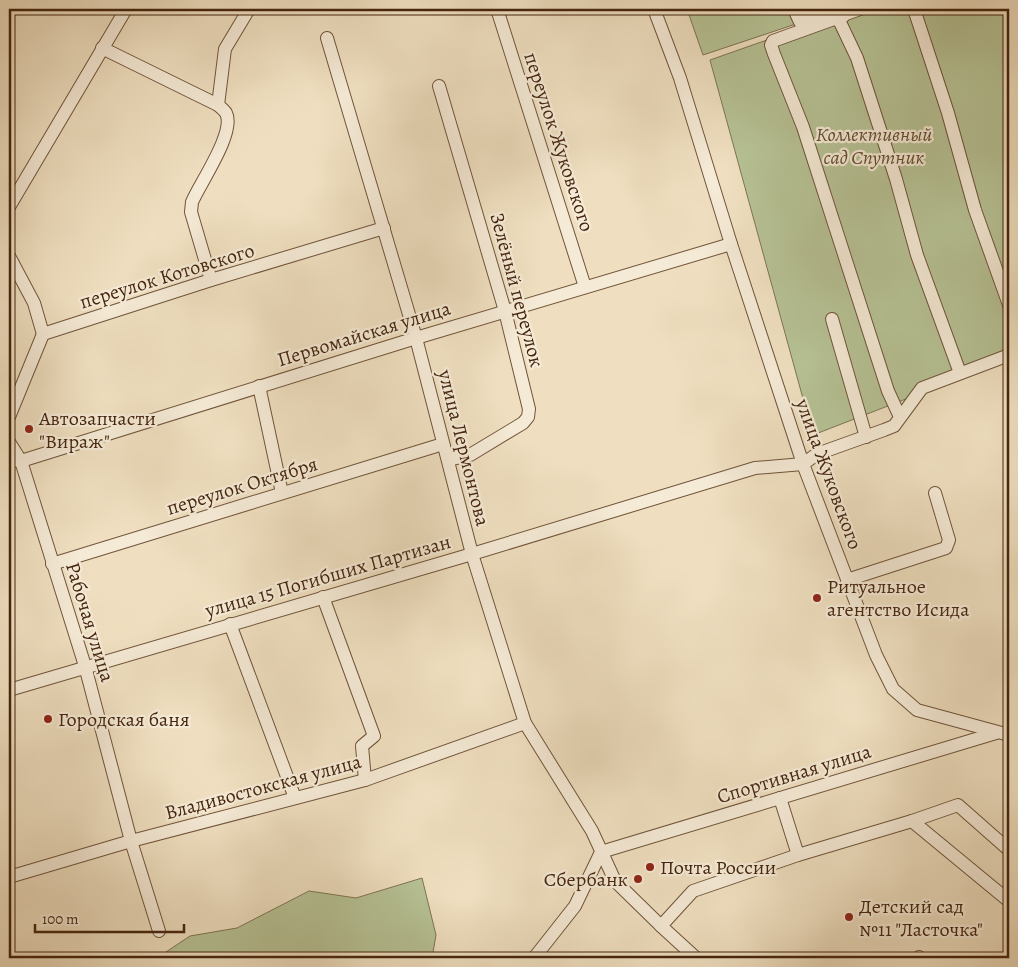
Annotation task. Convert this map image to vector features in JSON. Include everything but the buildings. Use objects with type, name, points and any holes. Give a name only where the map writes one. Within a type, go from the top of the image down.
[{"type":"street","points":[[9,207],[126,9]]},
{"type":"street","points":[[218,104],[225,49],[250,9]]},
{"type":"street","name":"переулок Жуковского","points":[[497,9],[585,287]]},
{"type":"street","name":"улица Жуковского","points":[[654,9],[680,78],[731,244],[803,464],[876,656],[893,689],[917,710],[1003,734]]},
{"type":"street","points":[[794,9],[800,22],[846,14],[860,9]]},
{"type":"street","points":[[914,9],[948,113],[976,210],[1009,305]]},
{"type":"street","points":[[838,15],[857,58],[896,179],[917,255],[960,374]]},
{"type":"street","points":[[838,15],[834,19],[773,41],[771,44],[803,128],[888,391],[900,417]]},
{"type":"street","name":"улица Лермонтова","points":[[327,38],[416,338],[472,554],[525,723],[592,831],[615,881],[696,958]]},
{"type":"street","points":[[102,48],[218,104],[226,114],[228,122],[225,137],[196,192],[191,212],[211,280]]},
{"type":"street","name":"Зелёный переулок","points":[[439,86],[505,312],[529,409],[528,417],[522,422],[476,452],[448,460]]},
{"type":"street","name":"переулок Котовского","points":[[43,334],[211,280],[384,228]]},
{"type":"street","name":"Первомайская улица","points":[[15,461],[731,244]]},
{"type":"street","points":[[9,256],[34,304],[43,334],[9,417]]},
{"type":"street","points":[[832,318],[866,437]]},
{"type":"street","points":[[803,464],[816,454],[894,426],[922,388],[1009,355]]},
{"type":"street","points":[[259,386],[282,493]]},
{"type":"street","name":"Рабочая улица","points":[[9,442],[52,564],[85,666],[131,842],[159,932]]},
{"type":"street","name":"переулок Октября","points":[[52,564],[444,444]]},
{"type":"street","name":"улица 15 Погибших Партизан","points":[[9,690],[85,666],[472,554],[755,468],[803,464]]},
{"type":"street","points":[[847,580],[946,548],[949,540],[935,493]]},
{"type":"street","points":[[323,597],[374,736],[362,746],[366,780]]},
{"type":"street","points":[[230,624],[295,798]]},
{"type":"street","name":"Владивостокская улица","points":[[9,878],[131,842],[366,780],[525,723]]},
{"type":"street","name":"Спортивная улица","points":[[602,852],[780,798],[1003,734]]},
{"type":"street","points":[[780,798],[798,855]]},
{"type":"street","points":[[661,926],[693,891],[798,855],[912,821],[958,805],[1009,850]]},
{"type":"street","points":[[912,821],[1009,899]]},
{"type":"street","points":[[534,958],[575,906],[602,852]]},
{"type":"green space","points":[[687,9],[841,9],[703,55]]},
{"type":"green space","name":"Коллективный сад Спутник","points":[[855,9],[1009,9],[1009,359],[813,435],[710,60]]},
{"type":"green space","points":[[422,878],[436,935],[432,958],[157,958],[190,936],[237,928],[309,891],[356,898]]},
{"type":"place","name":"Автозапчасти \"Вираж\"","points":[[29,429]]},
{"type":"place","name":"Ритуальное агентство Исида","points":[[817,598]]},
{"type":"place","name":"Городская баня","points":[[48,719]]},
{"type":"place","name":"Почта России","points":[[650,867]]},
{"type":"place","name":"Сбербанк","points":[[638,879]]},
{"type":"place","name":"Детский сад №11 \"Ласточка\"","points":[[849,917]]}]
